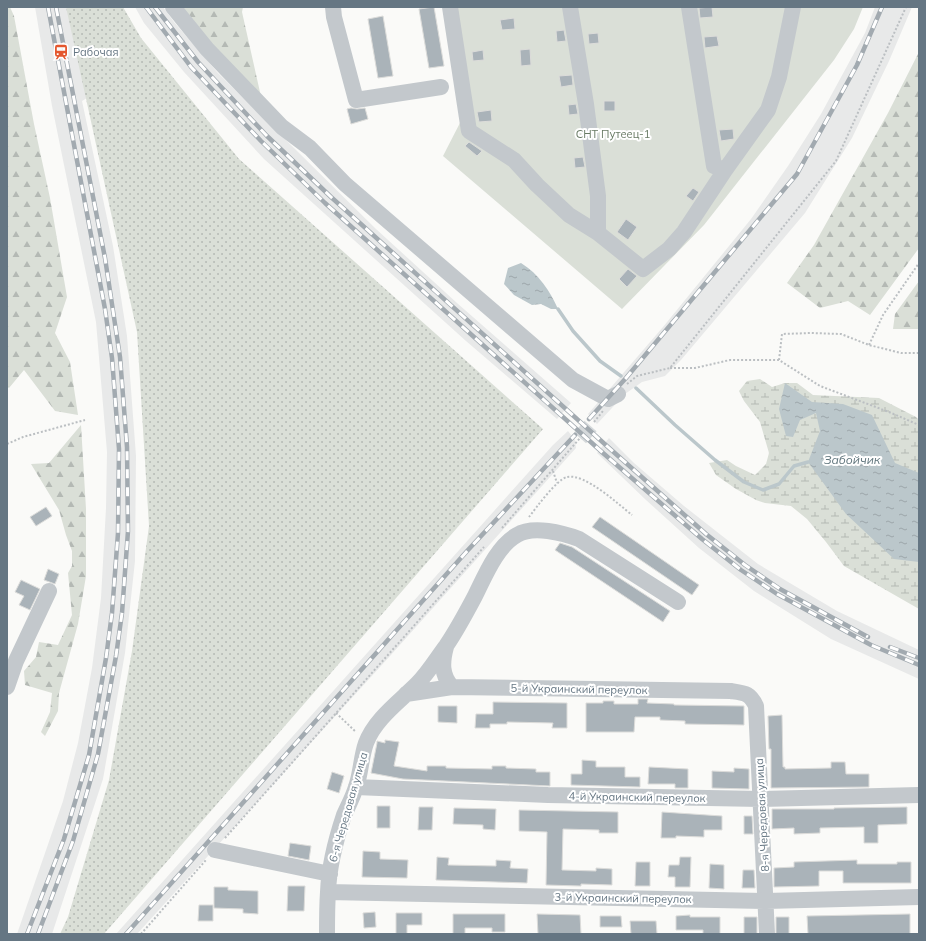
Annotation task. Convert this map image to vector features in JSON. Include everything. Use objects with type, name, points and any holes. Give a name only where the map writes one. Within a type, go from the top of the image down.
[{"type":"street","points":[[173,7],[207,49],[243,88],[282,127],[310,148],[345,184],[573,380],[608,399],[618,394]]},
{"type":"street","points":[[333,7],[334,17],[356,100],[441,87]]},
{"type":"street","points":[[450,7],[469,132],[514,160],[537,185],[569,215],[598,233],[643,269],[669,249],[684,232],[719,173],[768,110],[779,77],[793,7]]},
{"type":"street","points":[[570,7],[586,104],[598,196],[598,233]]},
{"type":"street","points":[[689,7],[719,173]]},
{"type":"street","name":"6-я Чередовая улица","points":[[327,934],[330,874],[344,815],[356,787],[366,743],[376,725],[418,683],[446,646],[503,546],[517,534],[525,532],[535,531],[561,533],[579,539],[678,602]]},
{"type":"street","points":[[7,687],[16,661],[49,591]]},
{"type":"street","points":[[446,646],[442,661],[444,676],[452,687]]},
{"type":"street","name":"5-й Украинский переулок","points":[[406,694],[452,687],[730,691],[744,693],[752,698]]},
{"type":"street","name":"8-я Чередовая улица","points":[[752,698],[756,706],[767,934]]},
{"type":"street","name":"4-й Украинский переулок","points":[[356,787],[548,795],[761,799],[919,795]]},
{"type":"street","points":[[215,850],[330,874]]},
{"type":"street","name":"3-й Украинский переулок","points":[[328,892],[766,901],[919,897]]},
{"type":"path","points":[[670,368],[836,161],[906,7]]},
{"type":"path","points":[[869,345],[883,315],[919,263]]},
{"type":"path","points":[[779,360],[782,334],[841,334],[869,345],[901,353],[919,353]]},
{"type":"path","points":[[618,394],[637,376],[670,368],[695,368],[730,360],[779,360],[820,386],[919,425]]},
{"type":"path","points":[[594,422],[603,411]]},
{"type":"path","points":[[7,444],[23,437],[85,420]]},
{"type":"path","points":[[501,528],[553,471],[580,438]]},
{"type":"path","points":[[553,471],[557,483]]},
{"type":"path","points":[[528,518],[557,483],[566,477],[576,477],[588,482],[632,515]]},
{"type":"path","points":[[141,934],[486,545]]},
{"type":"path","points":[[336,713],[366,743]]},
{"type":"shaded area","points":[[35,7],[68,7],[87,98],[82,101],[113,246],[127,336],[136,456],[135,561],[125,653],[103,779],[52,934],[17,934],[63,801],[78,743],[92,668],[101,598],[106,508],[107,452],[96,322],[52,106]]},
{"type":"shaded area","points":[[135,7],[163,7],[218,73],[376,229],[457,303],[571,403],[557,419],[466,341],[264,159],[184,72],[144,23]]},
{"type":"shaded area","points":[[875,7],[912,7],[889,61],[852,138],[805,213],[681,360],[665,376],[642,382],[625,394],[597,424],[588,414],[663,327],[751,219],[788,166],[821,114],[865,33]]},
{"type":"shaded area","points":[[568,431],[575,440],[576,448],[390,656],[137,934],[116,934],[553,445]]},
{"type":"shaded area","points":[[609,438],[634,463],[684,506],[758,564],[837,611],[919,650],[919,679],[831,639],[754,591],[699,548],[597,453]]},
{"type":"green space","points":[[7,7],[10,7],[14,16],[34,124],[50,198],[67,297],[55,333],[70,362],[78,415],[55,411],[24,370],[9,388],[7,387]]},
{"type":"green space","points":[[66,7],[123,7],[141,38],[239,159],[543,429],[104,934],[60,934],[68,917],[109,780],[132,651],[149,526],[137,332]]},
{"type":"green space","points":[[178,7],[243,7],[242,12],[262,101]]},
{"type":"green space","name":"СНТ Путеец-1","points":[[448,7],[863,7],[854,29],[834,60],[704,225],[622,309],[443,156],[463,117]]},
{"type":"green space","points":[[919,52],[919,248],[870,315],[848,301],[820,308],[787,283],[814,245],[888,113]]},
{"type":"green space","points":[[919,281],[919,329],[893,329],[895,314]]},
{"type":"green space","points":[[760,379],[772,387],[785,383],[797,383],[813,395],[879,398],[919,420],[919,609],[844,566],[807,519],[791,506],[765,503],[756,500],[736,489],[716,475],[709,463],[727,460],[755,475],[766,464],[769,453],[760,422],[744,401],[739,391],[747,381]]},
{"type":"green space","points":[[81,425],[86,509],[86,576],[78,624],[59,693],[58,711],[45,736],[41,732],[50,712],[52,693],[25,685],[24,671],[36,657],[39,642],[58,645],[72,615],[68,573],[72,566],[72,551],[59,510],[31,464],[49,463]]},
{"type":"water","points":[[521,263],[539,278],[558,309],[551,309],[541,304],[532,305],[514,295],[504,284],[508,268]]},
{"type":"water","name":"Забойчик","points":[[785,383],[812,402],[843,404],[872,415],[895,463],[919,473],[919,562],[894,559],[846,514],[808,462],[820,431],[816,413],[800,420],[793,437],[786,436],[779,409]]},
{"type":"building","points":[[434,7],[444,66],[429,68],[419,9]]},
{"type":"building","points":[[712,7],[713,17],[700,18],[699,8]]},
{"type":"building","points":[[383,16],[393,76],[378,78],[368,19]]},
{"type":"building","points":[[514,18],[515,29],[502,30],[500,20]]},
{"type":"building","points":[[564,30],[566,41],[557,42],[556,31]]},
{"type":"building","points":[[598,33],[599,43],[589,44],[588,34]]},
{"type":"building","points":[[717,36],[719,46],[705,48],[704,37]]},
{"type":"building","points":[[530,49],[531,65],[521,66],[520,50]]},
{"type":"building","points":[[483,50],[484,60],[473,61],[472,52]]},
{"type":"building","points":[[572,75],[573,85],[561,87],[559,76]]},
{"type":"building","points":[[604,101],[615,101],[615,111],[604,111]]},
{"type":"building","points":[[576,104],[578,114],[569,115],[568,105]]},
{"type":"building","points":[[365,108],[368,119],[351,124],[347,109]]},
{"type":"building","points":[[491,110],[492,121],[479,122],[477,112]]},
{"type":"building","points":[[733,129],[734,139],[721,141],[719,130]]},
{"type":"building","points":[[469,142],[482,151],[477,156],[465,146]]},
{"type":"building","points":[[583,157],[585,167],[575,168],[574,158]]},
{"type":"building","points":[[693,188],[699,192],[693,201],[686,196]]},
{"type":"building","points":[[626,219],[637,227],[628,240],[617,232]]},
{"type":"building","points":[[628,269],[637,276],[627,287],[619,279]]},
{"type":"building","points":[[46,507],[52,516],[36,526],[30,517]]},
{"type":"building","points":[[600,517],[699,585],[692,595],[592,527]]},
{"type":"building","points":[[560,543],[572,547],[670,611],[663,622],[555,550]]},
{"type":"building","points":[[48,569],[59,574],[55,584],[44,580]]},
{"type":"building","points":[[21,580],[40,589],[30,610],[19,605],[24,596],[15,592]]},
{"type":"building","points":[[638,699],[648,699],[647,703],[674,705],[744,706],[744,725],[685,724],[685,721],[660,720],[660,717],[635,717],[634,732],[586,732],[586,703],[603,703],[603,701],[614,701],[614,704],[638,704]]},
{"type":"building","points":[[493,702],[567,703],[567,728],[552,728],[553,723],[507,722],[507,724],[490,724],[490,728],[475,728],[476,714],[493,714]]},
{"type":"building","points":[[438,706],[457,706],[457,723],[438,722]]},
{"type":"building","points":[[782,715],[783,767],[785,767],[785,769],[831,768],[831,762],[845,762],[846,774],[869,774],[869,787],[771,788],[771,749],[769,749],[768,716]]},
{"type":"building","points":[[385,740],[399,742],[394,766],[427,771],[427,766],[492,769],[492,766],[506,766],[506,768],[536,769],[536,772],[550,772],[550,786],[403,779],[371,773],[377,741],[385,743]]},
{"type":"building","points":[[582,760],[596,761],[596,767],[625,767],[625,777],[640,777],[640,787],[571,785],[571,774],[582,774]]},
{"type":"building","points":[[649,767],[688,769],[688,788],[675,788],[675,784],[648,784]]},
{"type":"building","points":[[734,768],[749,769],[749,789],[712,788],[712,771],[734,772]]},
{"type":"building","points":[[332,772],[344,776],[339,793],[327,789]]},
{"type":"building","points":[[377,806],[390,806],[390,828],[377,828]]},
{"type":"building","points":[[419,807],[433,807],[432,830],[418,830]]},
{"type":"building","points":[[907,807],[907,824],[878,825],[878,843],[864,843],[864,827],[820,828],[820,833],[794,834],[794,828],[772,829],[772,809]]},
{"type":"building","points":[[454,808],[496,809],[495,830],[483,829],[483,825],[453,824]]},
{"type":"building","points":[[519,810],[618,812],[618,833],[599,833],[599,830],[563,829],[562,870],[596,871],[596,868],[612,869],[612,885],[546,885],[547,832],[519,831]]},
{"type":"building","points":[[662,812],[722,816],[722,830],[704,830],[704,837],[676,836],[676,838],[661,838]]},
{"type":"building","points":[[744,816],[752,816],[753,834],[744,834]]},
{"type":"building","points":[[290,843],[311,846],[309,860],[288,856]]},
{"type":"building","points":[[363,851],[380,852],[380,859],[408,860],[407,878],[362,877]]},
{"type":"building","points":[[437,857],[449,858],[448,865],[496,866],[496,860],[511,861],[510,868],[528,869],[527,883],[436,880]]},
{"type":"building","points":[[680,857],[691,857],[690,887],[675,887],[675,877],[668,877],[669,865],[679,865]]},
{"type":"building","points":[[857,860],[857,864],[897,864],[897,862],[911,862],[911,883],[843,883],[843,871],[819,871],[819,886],[774,887],[774,868],[794,867],[794,862]]},
{"type":"building","points":[[636,862],[650,862],[650,886],[635,886]]},
{"type":"building","points":[[710,864],[724,865],[724,889],[709,888]]},
{"type":"building","points":[[743,870],[754,870],[755,888],[742,888]]},
{"type":"building","points":[[288,886],[305,886],[304,911],[287,911]]},
{"type":"building","points":[[214,887],[228,887],[228,890],[258,891],[258,914],[243,913],[243,909],[214,908]]},
{"type":"building","points":[[199,905],[213,905],[213,921],[198,921]]},
{"type":"building","points":[[375,912],[376,927],[364,928],[363,913]]},
{"type":"building","points":[[396,913],[422,913],[422,925],[407,925],[407,934],[396,934]]},
{"type":"building","points":[[453,914],[505,914],[505,932],[492,932],[492,928],[465,928],[465,934],[453,934]]},
{"type":"building","points":[[537,914],[580,915],[581,934],[538,934]]},
{"type":"building","points":[[910,914],[910,934],[808,934],[807,916]]},
{"type":"building","points":[[690,915],[690,917],[720,917],[720,934],[703,934],[703,930],[676,930],[676,916]]},
{"type":"building","points":[[600,916],[621,916],[622,927],[600,927]]},
{"type":"building","points":[[744,917],[757,917],[757,934],[744,934]]},
{"type":"building","points":[[776,917],[789,917],[789,934],[776,934]]},
{"type":"building","points":[[630,921],[656,921],[657,934],[631,934]]},
{"type":"waterway","points":[[558,309],[573,331],[600,361],[621,376]]},
{"type":"waterway","points":[[636,388],[715,460],[744,482],[763,490],[779,484],[794,466],[808,462]]},
{"type":"tunnel","points":[[580,438],[594,422]]},
{"type":"railway","points":[[27,934],[64,839],[89,755],[106,658],[112,613],[118,533],[119,449],[112,358],[105,309],[48,7]]},
{"type":"railway","points":[[38,934],[73,841],[98,754],[116,656],[122,613],[128,531],[127,447],[120,357],[105,258],[56,7]]},
{"type":"railway","points":[[146,7],[191,67],[261,141],[325,203],[603,453],[702,539],[741,570],[777,594],[871,645],[919,665]]},
{"type":"railway","points":[[155,7],[198,62],[267,136],[331,197],[706,534],[745,565],[780,589],[868,637]]},
{"type":"railway","points":[[589,419],[626,378],[797,174],[857,65],[882,7]]},
{"type":"railway","points":[[126,934],[468,550],[575,435]]},
{"type":"railway","points":[[890,647],[919,658]]},
{"type":"place","name":"Рабочая","points":[[61,52]]}]
